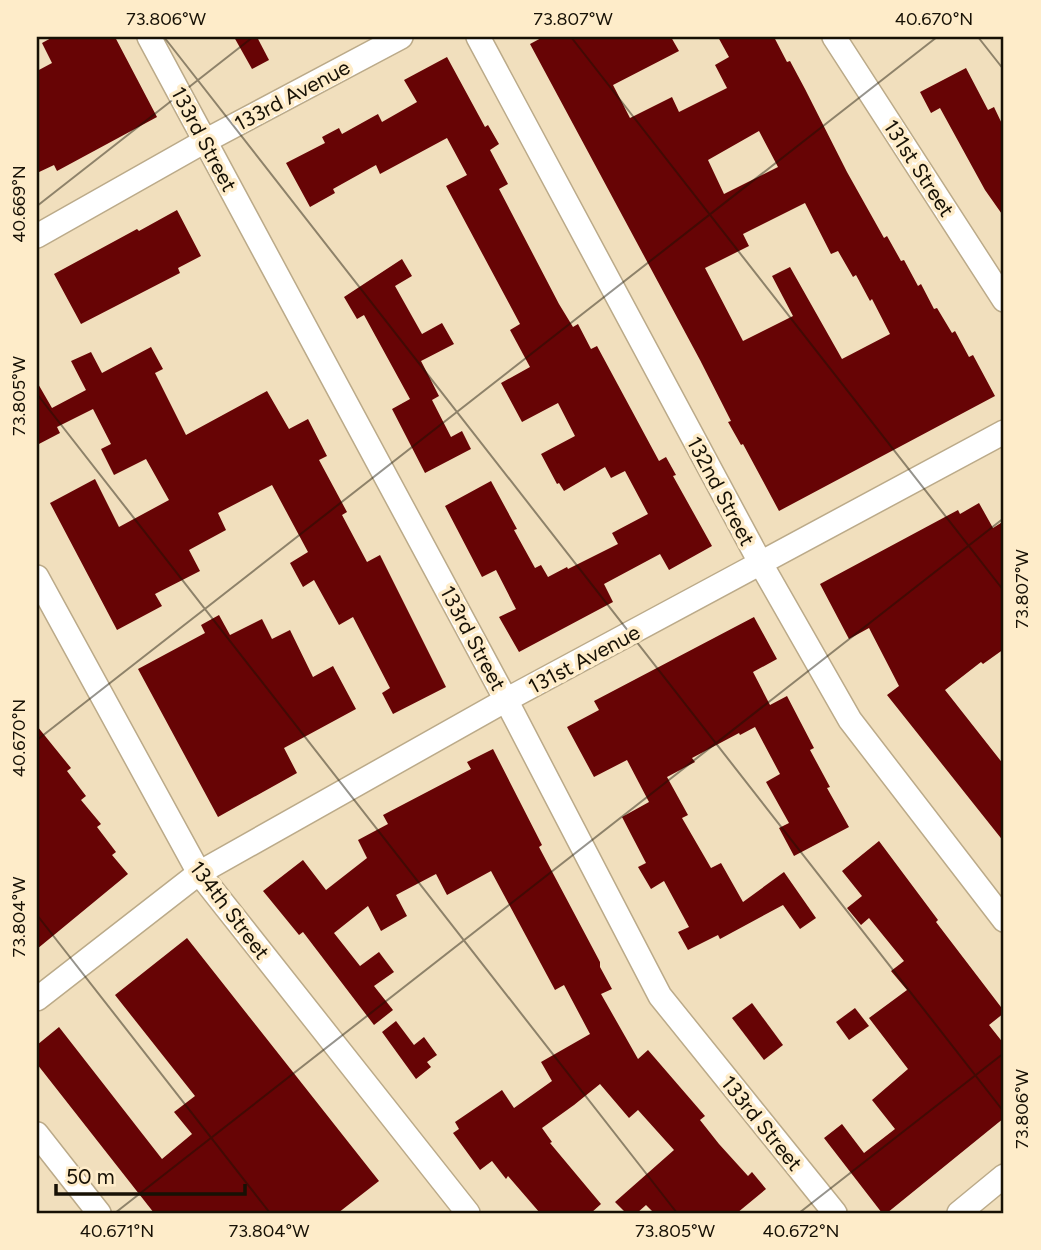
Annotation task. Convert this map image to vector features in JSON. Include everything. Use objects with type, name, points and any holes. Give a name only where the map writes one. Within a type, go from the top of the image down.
[{"type":"street","name":"133rd Street","points":[[149,37],[506,700],[660,996],[835,1213]]},
{"type":"street","name":"133rd Avenue","points":[[37,236],[205,141],[401,37]]},
{"type":"street","name":"132nd Street","points":[[478,37],[761,564],[849,720],[1004,920]]},
{"type":"street","name":"131st Street","points":[[834,37],[1004,300]]},
{"type":"street","name":"131st Avenue","points":[[37,999],[199,873],[506,700],[1004,432]]},
{"type":"street","name":"134th Street","points":[[37,577],[199,873],[468,1213]]},
{"type":"street","points":[[37,1134],[99,1213]]},
{"type":"street","points":[[959,1213],[1004,1176]]},
{"type":"building","points":[[53,37],[115,37],[157,117],[57,171],[54,165],[37,173],[37,71],[52,63],[42,43]]},
{"type":"building","points":[[234,37],[257,37],[269,60],[252,69]]},
{"type":"building","points":[[543,37],[671,37],[679,51],[613,85],[630,118],[672,97],[679,112],[727,88],[715,65],[729,57],[718,37],[774,37],[787,62],[790,61],[884,238],[887,236],[901,261],[904,260],[918,286],[921,284],[934,309],[937,308],[952,333],[955,331],[969,357],[973,355],[995,396],[779,511],[728,422],[731,421],[700,360],[530,44]],"holes":[[[759,131],[778,167],[724,194],[708,160]],[[805,203],[831,254],[838,251],[853,277],[856,275],[890,334],[842,359],[790,267],[772,276],[793,316],[743,341],[705,268],[749,246],[743,234]]]},
{"type":"building","points":[[447,57],[485,127],[488,125],[499,144],[490,150],[508,184],[499,189],[559,304],[573,327],[578,324],[591,349],[597,346],[659,461],[666,457],[676,475],[673,476],[712,546],[669,570],[660,554],[604,584],[613,602],[519,652],[499,617],[516,609],[496,570],[482,577],[445,506],[491,481],[535,568],[541,565],[548,577],[618,544],[612,533],[648,514],[625,471],[611,478],[605,467],[564,491],[559,483],[557,484],[541,454],[575,436],[558,403],[522,422],[501,383],[530,367],[510,330],[520,324],[446,186],[467,175],[447,138],[380,174],[376,165],[333,189],[335,193],[310,207],[286,163],[325,143],[322,137],[339,128],[342,134],[378,114],[382,122],[417,102],[404,80]]},
{"type":"building","points":[[966,68],[988,110],[994,107],[1004,128],[1004,217],[985,190],[940,108],[931,113],[920,92]]},
{"type":"building","points":[[177,210],[201,256],[178,268],[180,273],[81,324],[54,274]]},
{"type":"building","points":[[402,259],[412,276],[395,286],[422,334],[442,323],[454,344],[421,361],[439,396],[432,400],[451,437],[462,431],[471,449],[425,473],[392,409],[410,399],[364,315],[357,319],[344,297]]},
{"type":"building","points":[[151,347],[163,369],[155,373],[186,435],[267,391],[289,429],[308,419],[327,456],[319,460],[347,512],[342,515],[367,562],[380,555],[446,687],[393,714],[382,693],[390,688],[353,617],[339,625],[314,580],[303,587],[290,563],[308,552],[272,485],[218,513],[226,530],[189,550],[200,571],[155,594],[162,606],[117,630],[50,503],[95,479],[119,527],[169,500],[146,459],[114,475],[101,449],[111,444],[93,409],[57,427],[60,433],[37,445],[37,382],[52,408],[86,390],[71,361],[91,352],[102,373]]},
{"type":"building","points":[[979,503],[993,528],[1004,521],[1004,649],[983,664],[981,662],[945,690],[1004,765],[1004,842],[887,695],[899,686],[869,628],[849,639],[820,584],[958,510],[960,514]]},
{"type":"building","points":[[219,615],[230,635],[262,619],[272,639],[290,630],[313,677],[333,666],[356,709],[284,748],[297,773],[218,817],[138,669],[205,633],[201,625]]},
{"type":"building","points":[[754,617],[777,659],[753,672],[770,705],[787,696],[814,748],[810,750],[830,787],[827,788],[849,827],[794,856],[779,828],[789,823],[766,782],[780,774],[755,727],[692,758],[695,762],[667,777],[688,815],[682,818],[711,868],[721,863],[743,902],[784,872],[816,918],[800,929],[783,905],[720,939],[718,935],[688,950],[678,932],[689,927],[664,881],[651,889],[638,867],[646,863],[622,817],[649,802],[627,760],[594,777],[567,727],[599,710],[594,701]]},
{"type":"building","points":[[37,726],[71,768],[67,771],[86,796],[81,800],[101,824],[97,827],[116,852],[112,855],[128,874],[37,949]]},
{"type":"building","points":[[493,749],[542,845],[539,847],[600,962],[612,989],[601,994],[638,1059],[648,1050],[705,1116],[700,1120],[719,1144],[748,1176],[752,1172],[766,1189],[737,1213],[654,1213],[646,1205],[637,1213],[626,1213],[615,1202],[674,1150],[638,1110],[629,1118],[600,1084],[542,1128],[552,1142],[550,1143],[601,1204],[591,1213],[540,1213],[492,1161],[480,1170],[453,1133],[459,1129],[455,1122],[502,1090],[514,1108],[552,1081],[541,1062],[590,1034],[564,985],[555,990],[491,871],[447,895],[436,874],[396,895],[407,916],[381,931],[368,906],[334,933],[360,966],[379,952],[394,972],[374,986],[393,1010],[374,1025],[303,932],[299,935],[263,891],[303,860],[326,890],[367,858],[358,840],[388,824],[383,815],[471,769],[467,762]]},
{"type":"building","points":[[879,841],[1004,1011],[989,1025],[1004,1044],[1004,1118],[887,1213],[882,1213],[824,1138],[842,1124],[864,1153],[895,1129],[872,1100],[908,1069],[869,1018],[907,990],[891,971],[904,961],[869,918],[861,925],[847,908],[862,896],[842,871]]},
{"type":"building","points":[[187,938],[379,1181],[338,1213],[154,1213],[37,1064],[37,1045],[59,1027],[162,1159],[192,1134],[174,1112],[195,1096],[115,995]]},
{"type":"building","points":[[752,1003],[783,1045],[764,1060],[732,1018]]},
{"type":"building","points":[[855,1008],[869,1026],[849,1040],[836,1022]]},
{"type":"building","points":[[396,1021],[414,1045],[424,1037],[437,1055],[427,1062],[431,1067],[416,1079],[382,1032]]}]
